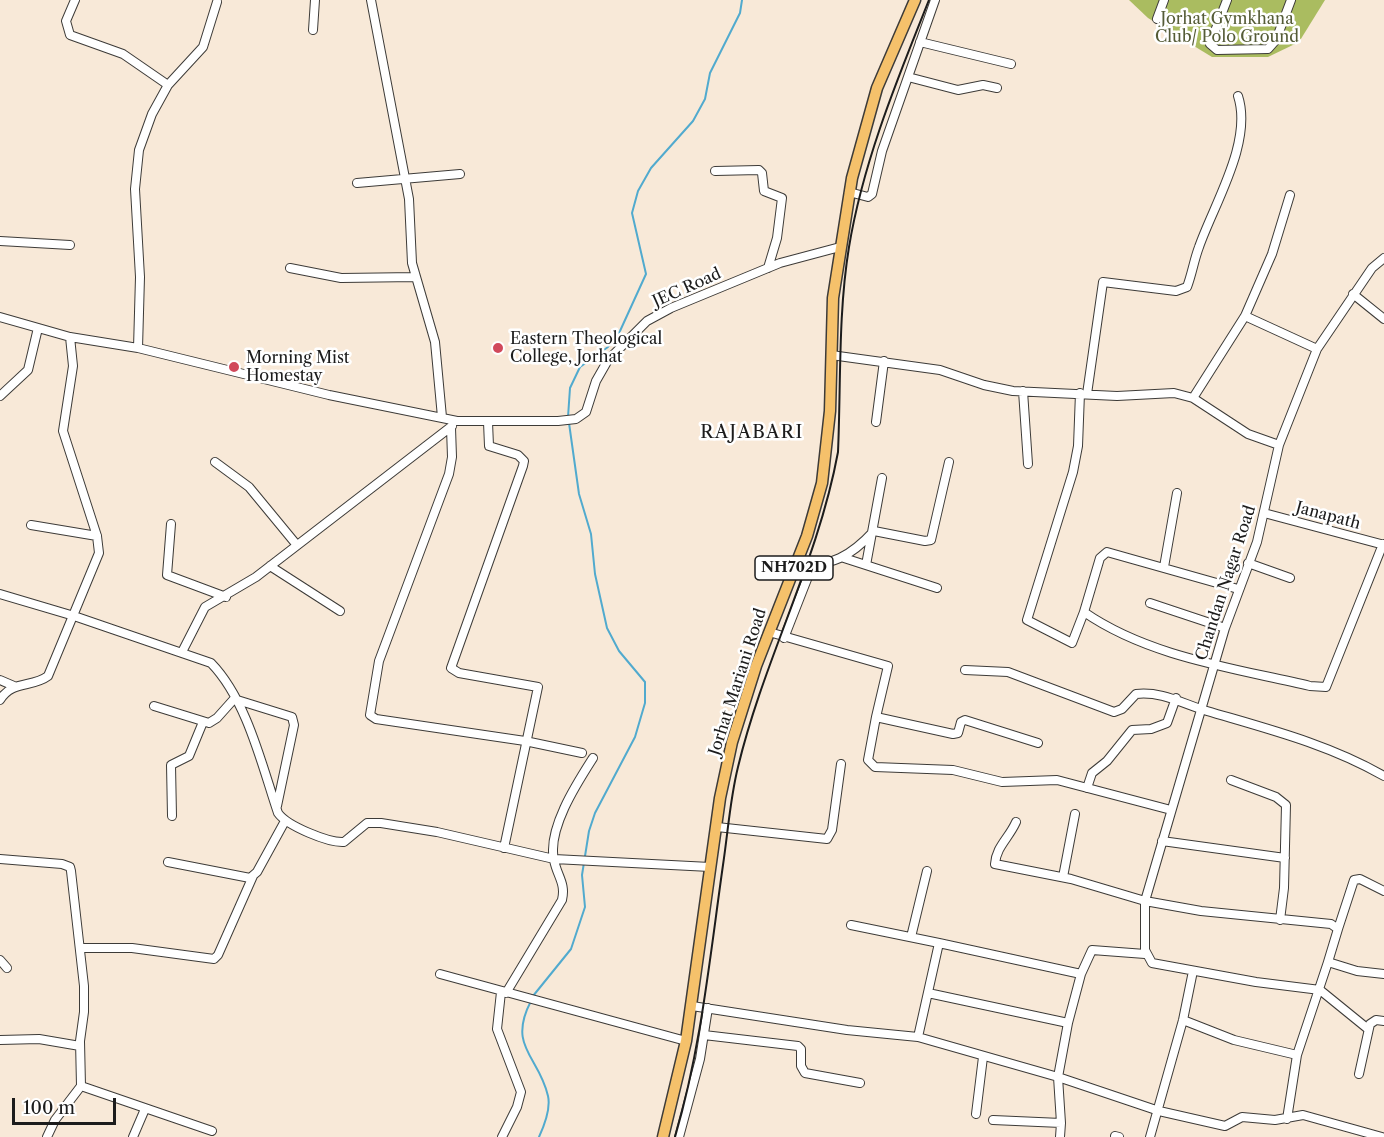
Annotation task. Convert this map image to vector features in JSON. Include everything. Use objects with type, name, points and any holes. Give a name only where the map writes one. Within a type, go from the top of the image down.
[{"type":"highway","name":"Jorhat Mariani Road","points":[[663,1137],[686,1041],[720,798],[732,742],[769,632],[797,562],[822,483],[830,411],[831,355],[840,247],[849,192],[869,113],[915,0]]},
{"type":"street","points":[[75,0],[66,21],[70,35],[123,54],[168,85]]},
{"type":"street","points":[[313,30],[315,0]]},
{"type":"street","points":[[371,0],[410,208],[412,263],[435,342],[442,417]]},
{"type":"street","points":[[849,192],[868,197],[872,194],[882,151],[934,0]]},
{"type":"street","points":[[1156,19],[1164,0]]},
{"type":"street","points":[[1227,0],[1210,44],[1216,50],[1268,49],[1276,40],[1291,0]]},
{"type":"street","points":[[138,348],[140,277],[135,172],[144,134],[168,85],[203,47],[217,2]]},
{"type":"street","points":[[920,42],[1011,64]]},
{"type":"street","points":[[908,77],[958,90],[983,85],[998,88]]},
{"type":"street","points":[[1238,96],[1241,117],[1233,162],[1199,248],[1187,287],[1176,291],[1103,282],[1073,472],[1027,620],[1041,630],[1072,643],[1102,554],[1114,553],[1238,589]]},
{"type":"street","points":[[715,171],[759,170],[762,172],[764,191],[782,198],[778,232],[768,268]]},
{"type":"street","points":[[357,183],[460,174]]},
{"type":"street","points":[[1193,398],[1245,316],[1272,254],[1290,195]]},
{"type":"street","points":[[0,241],[70,245]]},
{"type":"street","name":"JEC Road","points":[[0,317],[70,337],[138,348],[329,395],[457,421],[558,421],[576,419],[586,412],[596,381],[608,360],[647,321],[671,308],[768,268],[840,247]]},
{"type":"street","name":"Chandan Nagar Road","points":[[1145,954],[1143,923],[1145,901],[1214,663],[1264,513],[1279,445],[1317,349],[1372,267],[1384,258]]},
{"type":"street","points":[[290,268],[341,278],[416,277]]},
{"type":"street","points":[[1353,294],[1384,319]]},
{"type":"street","points":[[1245,316],[1317,349]]},
{"type":"street","points":[[0,396],[28,370],[38,328]]},
{"type":"street","points":[[0,700],[14,686],[39,681],[48,676],[97,561],[100,546],[63,431],[73,366],[70,337]]},
{"type":"street","points":[[831,355],[940,370],[992,387],[1023,391],[1126,396],[1174,393],[1193,398],[1248,434],[1279,445]]},
{"type":"street","points":[[876,422],[884,361]]},
{"type":"street","points":[[1023,391],[1028,464]]},
{"type":"street","points":[[182,652],[205,607],[226,597],[270,566],[451,428],[457,421]]},
{"type":"street","points":[[488,422],[489,446],[522,457],[523,466],[451,668],[459,674],[538,687],[504,848]]},
{"type":"street","points":[[451,428],[452,457],[449,474],[379,661],[370,715],[376,719],[525,741],[582,753]]},
{"type":"street","points":[[215,462],[249,488],[296,544]]},
{"type":"street","points":[[874,531],[924,541],[931,540],[949,462]]},
{"type":"street","points":[[866,565],[882,478]]},
{"type":"street","points":[[1164,567],[1178,493]]},
{"type":"street","name":"Janapath","points":[[1264,513],[1383,544]]},
{"type":"street","points":[[171,524],[166,575],[226,597]]},
{"type":"street","points":[[31,525],[97,536]]},
{"type":"street","points":[[844,558],[874,531]]},
{"type":"street","points":[[1084,612],[1124,636],[1214,663],[1310,686],[1326,687],[1383,544]]},
{"type":"street","points":[[797,562],[813,564],[844,558],[937,588]]},
{"type":"street","points":[[1248,563],[1290,578]]},
{"type":"street","points":[[784,638],[813,564]]},
{"type":"street","points":[[270,566],[340,610]]},
{"type":"street","points":[[0,594],[74,616],[211,663],[224,678],[234,699],[259,753],[276,807],[285,821],[336,843],[349,840],[364,825],[373,822],[437,832],[554,860],[710,867]]},
{"type":"street","points":[[1150,603],[1225,628]]},
{"type":"street","points":[[769,632],[888,666],[868,760],[872,765],[953,770],[1002,782],[1050,780],[1171,810]]},
{"type":"street","points":[[965,670],[1008,672],[1114,712],[1122,709],[1136,694],[1176,698],[1201,710],[1335,750],[1384,776]]},
{"type":"street","points":[[0,680],[14,686]]},
{"type":"street","points":[[1087,788],[1092,773],[1107,761],[1132,730],[1151,729],[1167,723],[1176,698]]},
{"type":"street","points":[[154,706],[203,722],[215,721],[234,699]]},
{"type":"street","points":[[234,699],[284,713],[293,720],[276,807]]},
{"type":"street","points":[[876,717],[953,734],[958,733],[961,722],[965,720],[1038,743]]},
{"type":"street","points":[[172,816],[171,765],[189,756],[203,722]]},
{"type":"street","points":[[502,1137],[517,1107],[521,1092],[497,1029],[507,993],[562,900],[564,885],[554,860],[565,804],[593,758]]},
{"type":"street","points":[[717,826],[827,838],[832,830],[841,764]]},
{"type":"street","points":[[1231,780],[1284,801],[1286,808],[1285,858],[1280,920]]},
{"type":"street","points":[[1063,877],[1075,814]]},
{"type":"street","points":[[81,948],[132,948],[214,959],[218,955],[254,876],[285,821]]},
{"type":"street","points":[[1016,822],[1008,839],[999,848],[995,864],[1063,877],[1145,901],[1280,920],[1331,924],[1338,929]]},
{"type":"street","points":[[1162,841],[1285,858]]},
{"type":"street","points":[[0,859],[63,864],[70,867],[81,948],[85,1002],[80,1046],[81,1086],[55,1120],[47,1137]]},
{"type":"street","points":[[168,862],[247,878],[254,876]]},
{"type":"street","points":[[911,937],[927,871]]},
{"type":"street","points":[[1287,1119],[1298,1055],[1354,880],[1360,879],[1384,891]]},
{"type":"street","points":[[851,925],[1081,974]]},
{"type":"street","points":[[918,1037],[939,943]]},
{"type":"street","points":[[1060,1137],[1058,1077],[1068,1023],[1081,974],[1092,950],[1145,954],[1148,959],[1158,965],[1320,990],[1368,1029]]},
{"type":"street","points":[[0,960],[7,968]]},
{"type":"street","points":[[1328,962],[1365,973],[1384,974]]},
{"type":"street","points":[[1150,1137],[1183,1020],[1192,971]]},
{"type":"street","points":[[440,974],[686,1041]]},
{"type":"street","points":[[928,993],[1068,1023]]},
{"type":"street","points":[[692,1006],[847,1030],[918,1037],[1058,1077],[1159,1111],[1225,1126],[1242,1117],[1287,1119],[1309,1116],[1382,1137]]},
{"type":"street","points":[[679,1137],[704,1035],[708,1008]]},
{"type":"street","points":[[1183,1020],[1234,1040],[1298,1055]]},
{"type":"street","points":[[1359,1074],[1368,1029],[1372,1022],[1384,1021]]},
{"type":"street","points":[[704,1035],[798,1046],[801,1049],[801,1066],[805,1073],[860,1083]]},
{"type":"street","points":[[0,1040],[39,1039],[80,1046]]},
{"type":"street","points":[[976,1114],[983,1057]]},
{"type":"street","points":[[81,1086],[212,1131]]},
{"type":"street","points":[[133,1137],[145,1109]]},
{"type":"street","points":[[993,1120],[1061,1123]]},
{"type":"street","points":[[1350,1137],[1354,1128]]},
{"type":"green space","name":"Jorhat Gymkhana Club/ Polo Ground","points":[[1129,0],[1325,0],[1299,42],[1268,57],[1212,57],[1148,18]]},
{"type":"waterway","points":[[568,417],[570,388],[580,367],[608,347],[620,331],[646,274],[632,213],[638,191],[651,168],[693,121],[705,99],[710,73],[740,13],[742,0]]},
{"type":"waterway","points":[[533,996],[571,949],[585,907],[582,875],[589,831],[595,813],[635,737],[645,703],[645,682],[619,651],[607,628],[595,574],[591,534],[579,494],[569,423]]},
{"type":"waterway","points":[[531,1001],[524,1017],[523,1041],[544,1082],[549,1101],[539,1137]]},
{"type":"railway","points":[[675,1137],[698,1036],[738,767],[762,688],[818,532],[838,452],[843,298],[855,215],[882,122],[929,0]]},
{"type":"place","name":"Eastern Theological College, Jorhat","points":[[498,348]]},
{"type":"place","name":"Morning Mist Homestay","points":[[234,367]]},
{"type":"district","name":"RAJABARI","points":[[752,433]]}]
